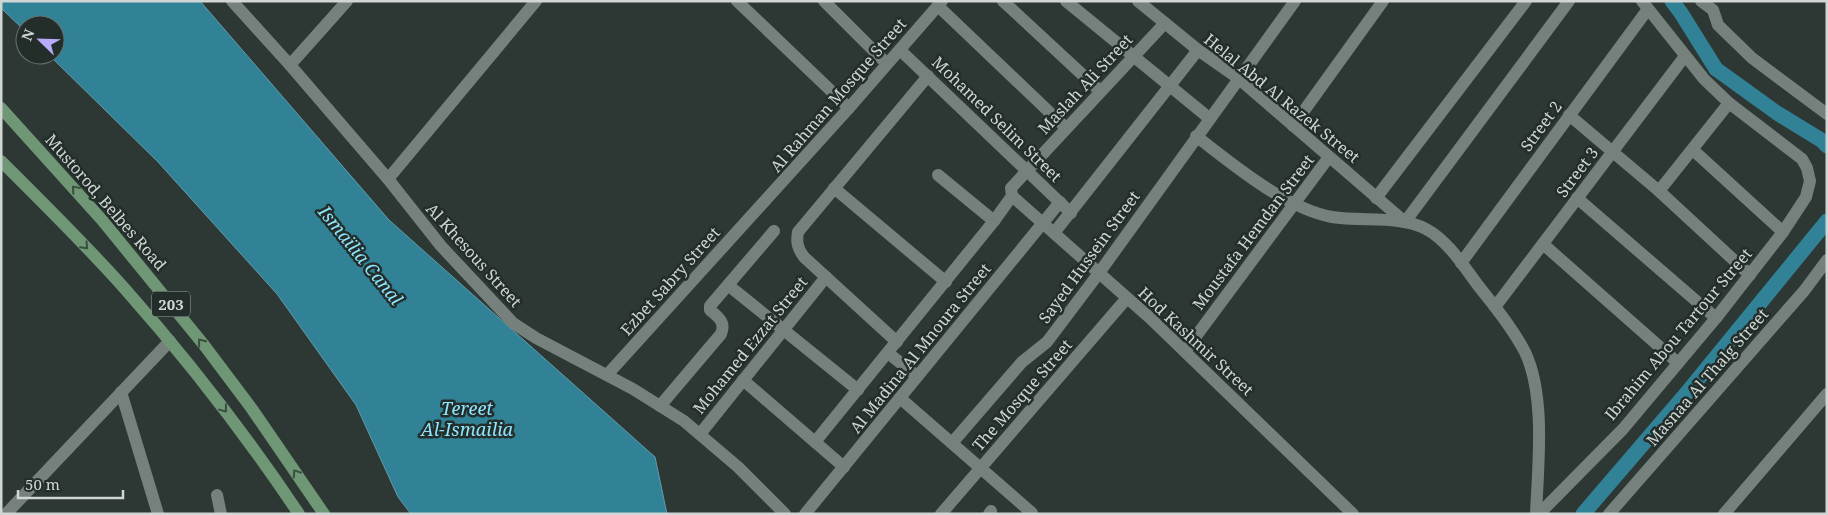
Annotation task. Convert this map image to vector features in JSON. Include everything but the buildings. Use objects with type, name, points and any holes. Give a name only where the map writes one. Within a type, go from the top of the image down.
[{"type":"main road","name":"Mustorod, Belbes Road","points":[[1,108],[102,220],[204,345],[252,409],[324,514]]},
{"type":"main road","name":"203","points":[[1,161],[78,238],[170,341],[248,440],[299,514]]},
{"type":"street","name":"Al Khesous Street","points":[[232,1],[388,179],[441,246],[513,323],[536,338],[607,375],[684,421],[738,467],[785,514]]},
{"type":"street","points":[[290,65],[347,1]]},
{"type":"street","points":[[388,179],[536,1]]},
{"type":"street","points":[[737,1],[849,108]]},
{"type":"street","points":[[824,1],[887,64]]},
{"type":"street","points":[[1003,1],[1100,91]]},
{"type":"street","points":[[1066,1],[1209,118]]},
{"type":"street","name":"Helal Abd Al Razek Street","points":[[1138,1],[1198,50],[1238,78],[1405,222]]},
{"type":"street","points":[[1238,78],[1295,1]]},
{"type":"street","points":[[1293,126],[1383,1]]},
{"type":"street","points":[[1376,198],[1526,1]]},
{"type":"street","points":[[1405,222],[1569,1]]},
{"type":"street","points":[[1701,1],[1712,10],[1718,25],[1752,58],[1827,114]]},
{"type":"street","points":[[940,4],[1065,128]]},
{"type":"street","name":"Al Rahman Mosque Street","points":[[758,209],[940,4]]},
{"type":"street","points":[[1645,5],[1684,56],[1729,103],[1659,191]]},
{"type":"street","name":"Street 2","points":[[1461,263],[1569,115],[1645,5]]},
{"type":"street","name":"Maslah Ali Street","points":[[815,442],[994,222],[1026,170],[1165,23]]},
{"type":"street","name":"Mohamed Selim Street","points":[[900,50],[1071,213]]},
{"type":"street","points":[[1054,233],[1198,50]]},
{"type":"street","name":"Street 3","points":[[1495,307],[1684,56]]},
{"type":"street","points":[[897,342],[804,257],[797,244],[798,232],[928,76]]},
{"type":"street","name":"Sayed Hussein Street","points":[[952,443],[1022,362],[1047,342],[1238,78]]},
{"type":"street","name":"Ibrahim Abou Tartour Street","points":[[1537,514],[1622,428],[1678,363],[1750,275],[1783,232],[1806,197],[1810,181],[1807,168],[1802,159],[1729,103]]},
{"type":"street","points":[[1569,115],[1659,191],[1750,275]]},
{"type":"street","points":[[1196,136],[1243,171],[1294,203],[1313,212],[1333,217],[1405,222],[1425,228],[1438,237],[1495,307],[1525,353],[1532,375],[1537,408],[1539,443],[1537,514]]},
{"type":"street","points":[[1693,150],[1783,232]]},
{"type":"street","name":"Moustafa Hemdan Street","points":[[1185,351],[1329,157]]},
{"type":"street","points":[[938,175],[994,222]]},
{"type":"street","points":[[834,188],[946,282]]},
{"type":"street","name":"Hod Kashmir Street","points":[[1011,193],[1185,351],[1353,514]]},
{"type":"street","points":[[1577,198],[1716,318]]},
{"type":"street","name":"Al Madina Al Mnoura Street","points":[[805,514],[1060,202]]},
{"type":"street","name":"Ezbet Sabry Street","points":[[607,375],[758,209]]},
{"type":"street","points":[[660,406],[721,334],[723,329],[722,321],[710,308],[774,231]]},
{"type":"street","points":[[1542,244],[1678,363]]},
{"type":"street","name":"Masnaa Al Thalg Street","points":[[1609,514],[1804,291],[1827,260]]},
{"type":"street","name":"Mohamed Ezzat Street","points":[[700,434],[826,277]]},
{"type":"street","points":[[728,285],[858,390]]},
{"type":"street","name":"The Mosque Street","points":[[941,514],[1127,298]]},
{"type":"street","points":[[6,514],[170,341]]},
{"type":"street","points":[[888,353],[917,376]]},
{"type":"street","points":[[743,380],[844,467]]},
{"type":"street","points":[[121,392],[158,514]]},
{"type":"street","points":[[1724,514],[1827,394]]},
{"type":"street","points":[[900,398],[1032,512]]},
{"type":"street","points":[[218,495],[221,514]]},
{"type":"water","name":"Tereet Al-Ismailia","points":[[1,1],[200,1],[389,220],[655,457],[667,514],[411,514],[398,497],[356,405],[277,294],[158,162],[59,65],[65,65],[65,15],[15,15],[15,21],[1,8]]},
{"type":"waterway","points":[[1672,1],[1716,69],[1777,113],[1821,140],[1827,146]]},
{"type":"waterway","points":[[1583,514],[1685,395],[1827,221]]},
{"type":"water label","name":"Ismaïlia Canal","points":[[361,255]]}]
